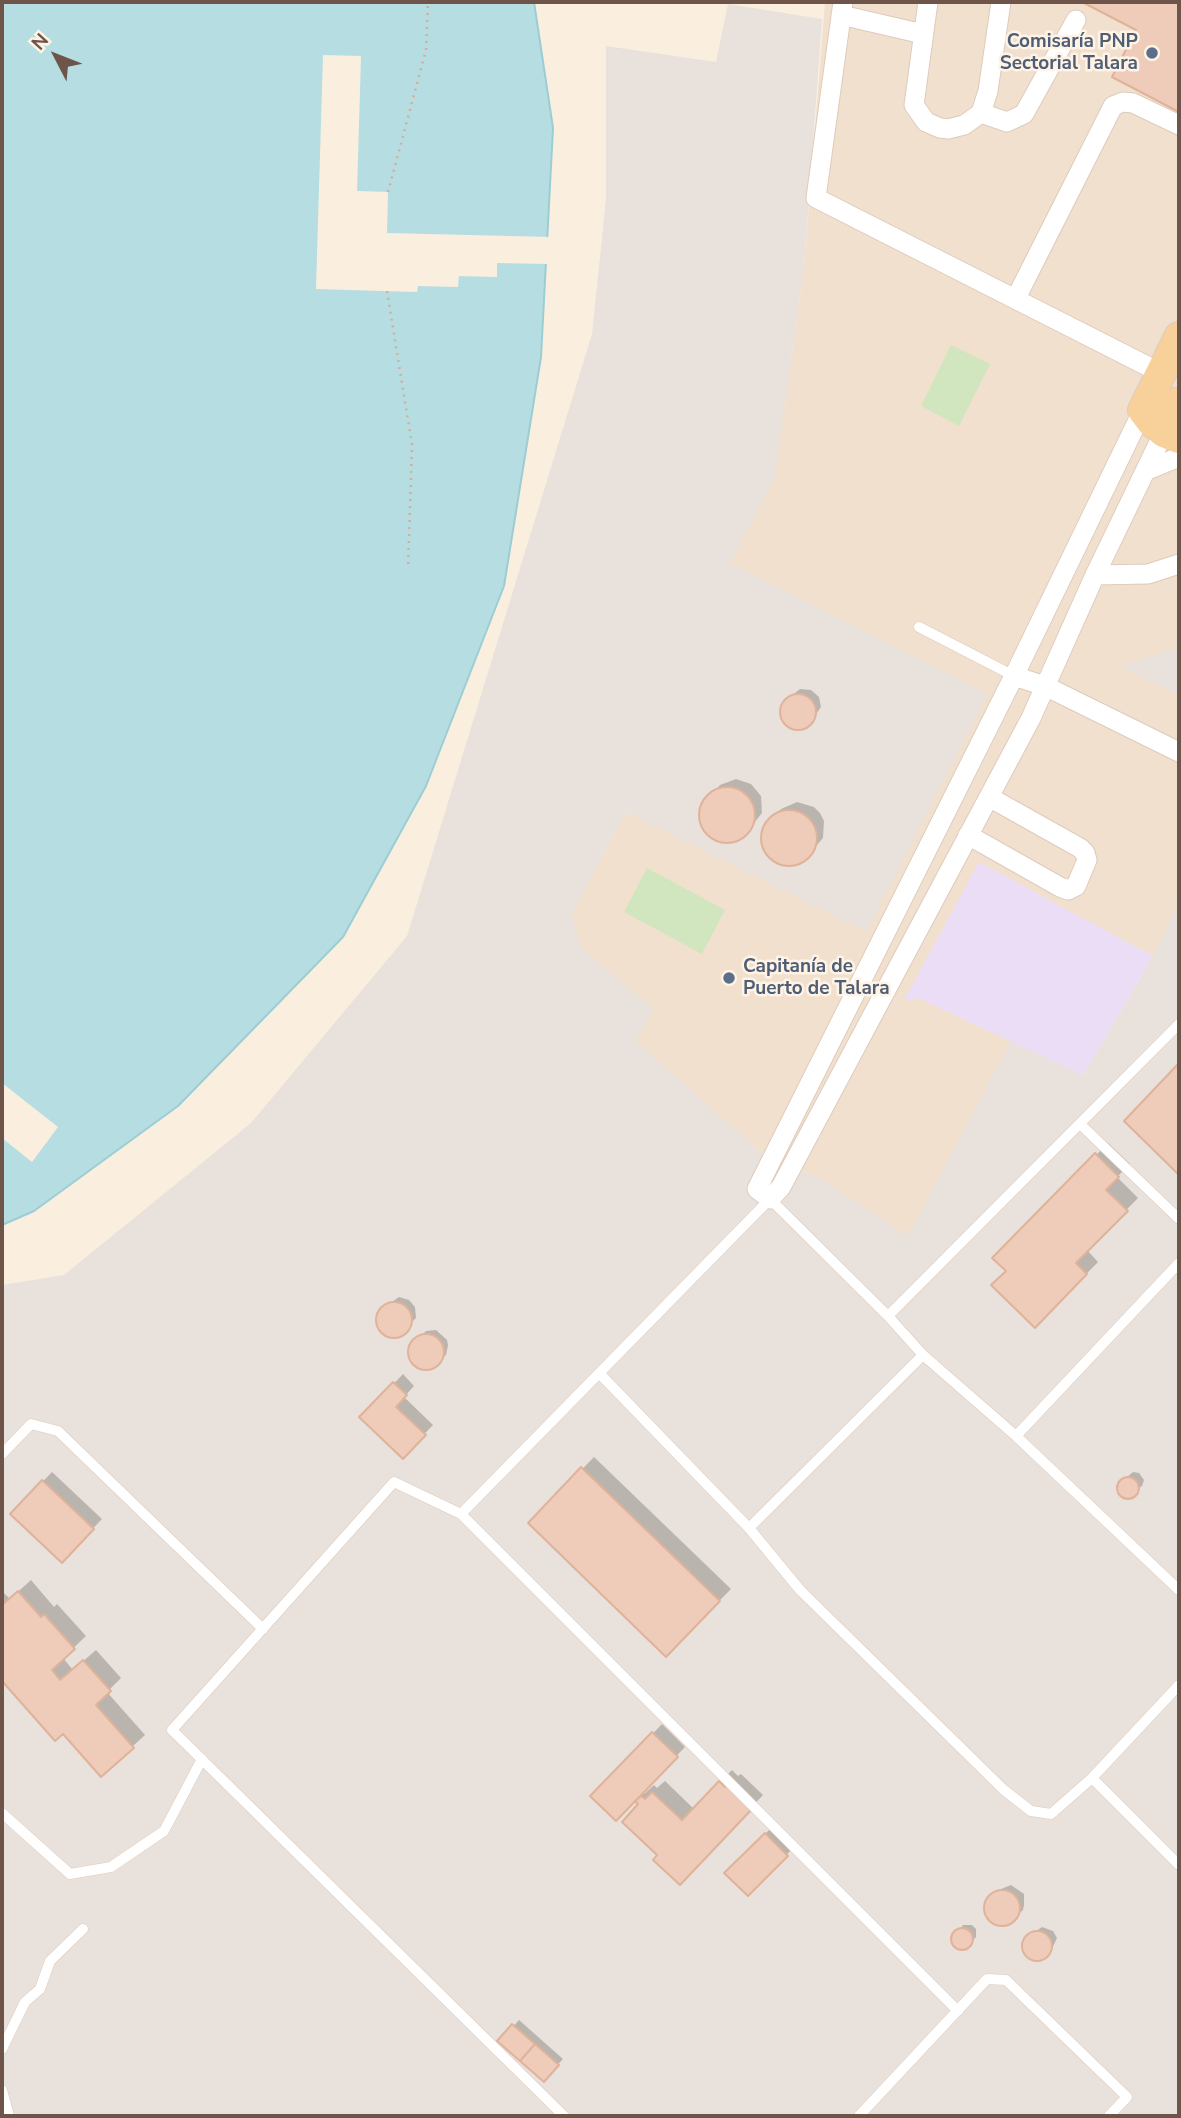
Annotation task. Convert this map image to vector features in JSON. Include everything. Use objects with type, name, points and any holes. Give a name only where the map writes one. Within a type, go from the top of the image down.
[{"type":"main road","points":[[1179,337],[1170,381],[1143,410],[1152,422],[1172,435],[1179,402]]},
{"type":"street","points":[[928,2],[914,105],[921,117],[933,126],[948,129],[964,125],[981,113],[988,91],[1001,2]]},
{"type":"street","points":[[923,34],[842,9],[816,198],[1016,298],[1170,381]]},
{"type":"street","points":[[981,113],[1007,122],[1024,114],[1076,20]]},
{"type":"street","points":[[1016,298],[1113,106],[1123,102],[1133,103],[1179,125]]},
{"type":"street","points":[[764,1194],[1143,410]]},
{"type":"street","points":[[764,1194],[781,1187],[1031,718],[1145,471],[1172,435]]},
{"type":"street","points":[[1145,471],[1179,457]]},
{"type":"street","points":[[1095,575],[1148,574],[1179,564]]},
{"type":"street","points":[[1014,676],[1045,686],[1179,752]]},
{"type":"street","points":[[968,835],[1060,887],[1068,890],[1076,886],[1087,860],[1085,853],[989,797]]},
{"type":"lane","points":[[919,627],[1014,676]]},
{"type":"lane","points":[[888,1316],[1179,1024]]},
{"type":"lane","points":[[1080,1124],[1179,1219]]},
{"type":"lane","points":[[461,1514],[599,1373],[764,1194],[888,1316],[923,1355],[1016,1436],[1179,1590]]},
{"type":"lane","points":[[1016,1436],[1179,1263]]},
{"type":"lane","points":[[749,1528],[923,1355]]},
{"type":"lane","points":[[599,1373],[749,1528],[800,1590],[1004,1790],[1031,1811],[1051,1814],[1092,1778],[1179,1685]]},
{"type":"lane","points":[[2,1454],[30,1424],[58,1431],[263,1629]]},
{"type":"lane","points":[[564,2116],[172,1730],[394,1482],[461,1514],[958,2011]]},
{"type":"lane","points":[[2,1813],[70,1874],[111,1867],[164,1831],[202,1759]]},
{"type":"lane","points":[[1092,1778],[1179,1865]]},
{"type":"lane","points":[[2,2049],[25,2002],[40,1989],[50,1961],[83,1929]]},
{"type":"lane","points":[[859,2116],[987,1979],[1006,1980],[1127,2097],[1109,2116]]},
{"type":"lane","points":[[2,2090],[9,2116]]},
{"type":"path","points":[[388,192],[426,50],[428,2]]},
{"type":"path","points":[[387,291],[412,445],[408,568]]},
{"type":"shaded area","points":[[825,2],[1179,2],[1179,648],[1120,666],[1179,695],[1179,903],[1153,956],[1011,1042],[908,1236],[825,1181],[758,1150],[634,1040],[654,1009],[580,948],[572,913],[626,812],[866,931],[729,563],[775,476],[804,266]]},
{"type":"shaded area","points":[[728,4],[822,19],[804,266],[775,477],[730,563],[988,694],[866,932],[626,812],[572,913],[581,948],[654,1009],[635,1040],[758,1150],[825,1181],[908,1236],[1011,1041],[1083,1075],[1153,956],[1179,903],[1179,2116],[2,2116],[2,1285],[64,1275],[251,1123],[407,936],[592,334],[606,199],[606,46],[716,62]]},
{"type":"shaded area","points":[[1179,648],[1179,695],[1119,666]]},
{"type":"shaded area","points":[[979,862],[1153,956],[1083,1075],[918,998],[910,1001],[905,998]]},
{"type":"green space","points":[[951,345],[990,364],[959,426],[921,406]]},
{"type":"green space","points":[[647,868],[725,910],[702,954],[624,912]]},
{"type":"water","points":[[2,2],[534,2],[553,128],[541,357],[504,586],[426,786],[343,937],[178,1106],[34,1211],[2,1225]]},
{"type":"pier","points":[[323,55],[361,56],[357,191],[388,192],[387,233],[551,237],[549,264],[497,263],[497,277],[459,276],[458,287],[418,286],[417,292],[316,289]]},
{"type":"pier","points":[[2,1083],[58,1127],[32,1162],[2,1138]]},
{"type":"building","name":"Comisaría PNP Sectorial Talara","points":[[1082,2],[1179,2],[1179,112],[1112,77],[1136,30]]},
{"type":"building","points":[[798,694],[811,699],[816,712],[811,725],[798,730],[785,725],[780,712],[785,699]]},
{"type":"building","points":[[727,787],[738,789],[747,795],[753,804],[753,826],[747,835],[738,841],[727,843],[716,841],[707,835],[701,826],[699,815],[701,804],[707,795],[716,789]]},
{"type":"building","points":[[789,810],[804,815],[812,823],[817,838],[812,853],[804,861],[789,866],[774,861],[766,853],[761,838],[766,823],[774,815]]},
{"type":"building","points":[[1179,1063],[1179,1175],[1124,1121]]},
{"type":"building","points":[[1095,1153],[1119,1177],[1106,1190],[1128,1211],[1076,1263],[1087,1274],[1035,1328],[991,1285],[1006,1271],[992,1258]]},
{"type":"building","points":[[394,1302],[407,1307],[412,1320],[407,1333],[394,1338],[381,1333],[376,1320],[381,1307]]},
{"type":"building","points":[[426,1334],[439,1339],[444,1352],[439,1365],[426,1370],[413,1365],[408,1352],[413,1339]]},
{"type":"building","points":[[393,1382],[407,1395],[396,1407],[426,1435],[403,1459],[359,1417]]},
{"type":"building","points":[[581,1467],[720,1601],[666,1657],[528,1523]]},
{"type":"building","points":[[1128,1477],[1138,1484],[1139,1488],[1132,1498],[1128,1499],[1118,1492],[1117,1488],[1124,1478]]},
{"type":"building","points":[[42,1480],[94,1529],[62,1563],[10,1514]]},
{"type":"building","points":[[18,1591],[41,1617],[44,1614],[75,1649],[52,1670],[60,1680],[83,1660],[111,1691],[96,1705],[134,1748],[101,1777],[63,1734],[55,1741],[2,1681],[2,1605]]},
{"type":"building","points":[[652,1732],[678,1757],[616,1821],[590,1796]]},
{"type":"building","points":[[719,1781],[725,1787],[728,1784],[753,1808],[680,1885],[653,1860],[657,1855],[622,1822],[638,1804],[635,1801],[641,1796],[645,1799],[652,1792],[682,1820]]},
{"type":"building","points":[[765,1833],[788,1856],[748,1896],[724,1873]]},
{"type":"building","points":[[1002,1890],[1015,1895],[1020,1908],[1015,1921],[1002,1926],[989,1921],[984,1908],[989,1895]]},
{"type":"building","points":[[962,1928],[972,1935],[973,1939],[966,1949],[962,1950],[952,1943],[951,1939],[958,1929]]},
{"type":"building","points":[[1037,1931],[1043,1932],[1051,1940],[1051,1952],[1043,1960],[1037,1961],[1031,1960],[1023,1952],[1022,1946],[1023,1940],[1031,1932]]},
{"type":"building","points":[[512,2024],[535,2044],[520,2061],[497,2041]]},
{"type":"building","points":[[535,2044],[559,2065],[544,2082],[520,2061]]},
{"type":"place","name":"Comisaría PNP Sectorial Talara","points":[[1152,53]]},
{"type":"place","name":"Capitanía de Puerto de Talara","points":[[729,978]]}]
